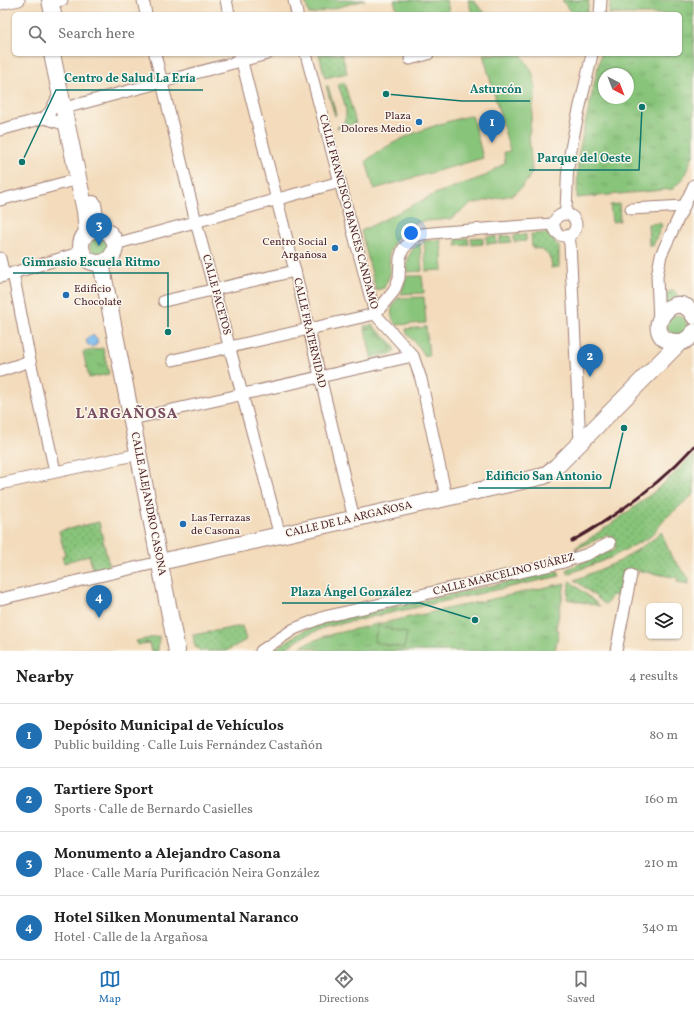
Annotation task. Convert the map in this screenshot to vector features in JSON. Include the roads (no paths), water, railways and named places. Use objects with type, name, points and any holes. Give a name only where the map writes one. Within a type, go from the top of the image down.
[{"type":"main road","points":[[52,56],[85,211],[95,231],[112,237],[115,244],[114,252],[108,260],[101,263],[94,263],[87,259],[82,252],[81,244],[95,231],[96,223],[62,56]]},
{"type":"main road","name":"CALLE ALEJANDRO CASONA","points":[[101,263],[160,562],[173,646]]},
{"type":"main road","points":[[680,342],[671,342],[661,328],[662,314],[668,308],[674,306],[687,308],[694,316]]},
{"type":"main road","name":"CALLE DE LA ARGAÑOSA","points":[[656,366],[663,348],[661,328]]},
{"type":"main road","name":"CALLE DE LA ARGAÑOSA","points":[[160,562],[544,476],[551,472],[680,342],[691,337],[694,332]]},
{"type":"street","points":[[0,4],[19,0]]},
{"type":"street","points":[[143,0],[146,12]]},
{"type":"street","points":[[226,0],[229,12]]},
{"type":"street","points":[[294,0],[297,12]]},
{"type":"street","points":[[600,12],[601,0]]},
{"type":"street","name":"CALLE FACETOS","points":[[155,56],[196,222],[280,536]]},
{"type":"street","name":"CALLE FRANCISCO BANCES CANDAMO","points":[[307,56],[375,314],[413,356],[421,379],[446,497]]},
{"type":"street","points":[[410,59],[421,56]]},
{"type":"street","points":[[565,214],[567,202],[567,170],[574,128],[592,56]]},
{"type":"street","points":[[72,106],[161,82],[241,57]]},
{"type":"street","name":"CALLE FRATERNIDAD","points":[[241,57],[295,271],[354,519]]},
{"type":"street","points":[[0,130],[44,118],[50,112],[60,93]]},
{"type":"street","points":[[44,118],[67,125]]},
{"type":"street","points":[[0,200],[78,179]]},
{"type":"street","points":[[115,244],[340,182]]},
{"type":"street","points":[[661,328],[657,276],[661,255],[694,185]]},
{"type":"street","points":[[631,209],[684,206]]},
{"type":"street","points":[[565,214],[572,216],[576,226],[574,233],[568,236],[557,234],[553,224],[558,216],[565,214]]},
{"type":"street","points":[[173,360],[375,314],[394,291],[399,278],[400,258],[403,249],[416,236],[443,232],[553,224]]},
{"type":"street","points":[[568,236],[570,243],[580,442]]},
{"type":"street","points":[[6,275],[82,252]]},
{"type":"street","points":[[0,258],[30,362],[55,471]]},
{"type":"street","points":[[164,302],[295,271]]},
{"type":"street","points":[[132,419],[413,356]]},
{"type":"street","points":[[0,371],[30,362]]},
{"type":"street","points":[[0,484],[139,454]]},
{"type":"street","name":"CALLE MARCELINO SUÁREZ","points":[[261,651],[294,630],[324,617],[560,563],[588,554],[610,542]]},
{"type":"street","name":"CALLE DE LA ARGAÑOSA","points":[[0,599],[160,562]]},
{"type":"street","points":[[616,651],[631,576]]},
{"type":"water","points":[[92,335],[96,337],[98,341],[96,345],[92,347],[88,345],[86,341],[88,337]]},
{"type":"railway","points":[[572,541],[622,510],[667,474],[694,446]]},
{"type":"place","name":"Asturcón","points":[[386,94]]},
{"type":"place","name":"Parque del Oeste","points":[[642,107]]},
{"type":"place","name":"Plaza Dolores Medio","points":[[419,122]]},
{"type":"place","name":"Depósito Municipal de Vehículos","points":[[492,143]]},
{"type":"place","name":"Centro de Salud La Ería","points":[[22,162]]},
{"type":"place","name":"Monumento a Alejandro Casona","points":[[99,246]]},
{"type":"place","name":"Centro Social Argañosa","points":[[335,248]]},
{"type":"place","name":"Edificio Chocolate","points":[[66,295]]},
{"type":"place","name":"Gimnasio Escuela Ritmo","points":[[168,332]]},
{"type":"place","name":"Tartiere Sport","points":[[590,377]]},
{"type":"place","name":"Edificio San Antonio","points":[[624,428]]},
{"type":"place","name":"Las Terrazas de Casona","points":[[183,524]]},
{"type":"place","name":"Hotel Silken Monumental Naranco","points":[[99,618]]},
{"type":"place","name":"Plaza Ángel González","points":[[475,620]]},
{"type":"district","name":"L'ARGAÑOSA","points":[[127,414]]}]
